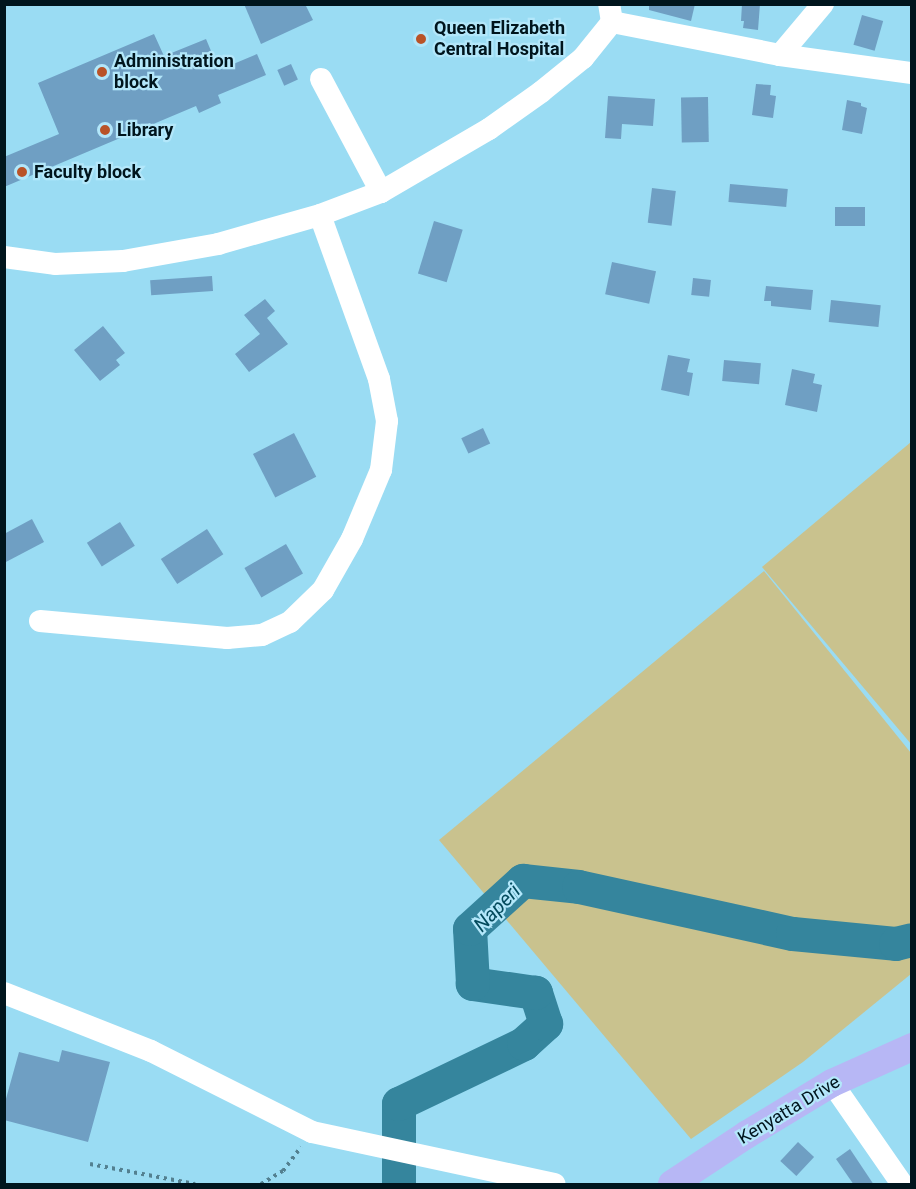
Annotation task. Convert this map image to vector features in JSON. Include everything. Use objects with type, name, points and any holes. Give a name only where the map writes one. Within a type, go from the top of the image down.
[{"type":"main road","name":"Kenyatta Drive","points":[[686,1180],[832,1083],[912,1047]]},
{"type":"street","points":[[780,56],[823,4]]},
{"type":"street","points":[[4,257],[55,264],[123,261],[218,244],[320,215],[381,192],[489,129],[541,92],[583,58],[610,13],[780,56],[912,73]]},
{"type":"street","points":[[321,79],[381,192]]},
{"type":"street","points":[[40,621],[227,638],[262,635],[290,622],[323,590],[352,539],[381,470],[387,421],[379,379],[320,215]]},
{"type":"street","points":[[4,993],[151,1051],[312,1132],[554,1185]]},
{"type":"street","points":[[832,1083],[902,1185]]},
{"type":"path","points":[[261,1185],[282,1172],[312,1132]]},
{"type":"path","points":[[90,1164],[195,1185]]},
{"type":"shaded area","points":[[911,442],[911,744],[762,567]]},
{"type":"shaded area","points":[[764,571],[911,753],[911,974],[803,1062],[691,1139],[439,840]]},
{"type":"building","points":[[244,4],[305,4],[313,20],[261,44]]},
{"type":"building","points":[[649,4],[695,4],[691,21],[649,10]]},
{"type":"building","points":[[742,4],[760,4],[758,30],[743,28]]},
{"type":"building","points":[[862,15],[883,21],[875,51],[853,45]]},
{"type":"building","points":[[154,34],[164,56],[206,39],[219,70],[257,54],[266,75],[218,95],[221,103],[199,113],[196,106],[4,187],[4,157],[59,134],[38,83]]},
{"type":"building","points":[[291,64],[298,80],[284,86],[277,70]]},
{"type":"building","points":[[756,84],[771,85],[770,95],[776,96],[773,118],[752,115]]},
{"type":"building","points":[[608,96],[655,99],[653,126],[622,124],[621,139],[605,138]]},
{"type":"building","points":[[681,97],[708,97],[709,142],[682,142]]},
{"type":"building","points":[[847,100],[861,103],[861,106],[867,108],[862,134],[842,130]]},
{"type":"building","points":[[730,184],[788,189],[786,207],[728,202]]},
{"type":"building","points":[[652,188],[676,191],[672,226],[648,223]]},
{"type":"building","points":[[835,207],[865,207],[865,226],[835,226]]},
{"type":"building","points":[[434,221],[463,230],[447,282],[418,274]]},
{"type":"building","points":[[612,262],[656,271],[649,304],[605,294]]},
{"type":"building","points":[[212,276],[213,291],[151,295],[150,280]]},
{"type":"building","points":[[693,278],[711,280],[709,297],[691,295]]},
{"type":"building","points":[[766,286],[813,290],[811,310],[771,306],[771,301],[764,301]]},
{"type":"building","points":[[265,299],[275,311],[267,318],[288,344],[249,372],[235,354],[260,334],[244,315]]},
{"type":"building","points":[[831,300],[881,305],[878,327],[829,322]]},
{"type":"building","points":[[103,326],[125,353],[116,360],[120,365],[100,381],[74,350]]},
{"type":"building","points":[[668,355],[690,359],[687,372],[693,373],[689,396],[661,390]]},
{"type":"building","points":[[724,360],[761,363],[759,384],[722,381]]},
{"type":"building","points":[[792,369],[815,374],[813,383],[822,385],[817,412],[785,405]]},
{"type":"building","points":[[483,428],[490,443],[468,454],[461,438]]},
{"type":"building","points":[[294,433],[316,477],[275,498],[253,454]]},
{"type":"building","points":[[32,519],[44,542],[4,563],[4,534]]},
{"type":"building","points":[[120,522],[135,546],[102,566],[87,543]]},
{"type":"building","points":[[207,529],[223,554],[177,584],[161,559]]},
{"type":"building","points":[[286,544],[303,573],[261,597],[244,568]]},
{"type":"building","points":[[62,1050],[110,1062],[88,1142],[4,1120],[4,1106],[19,1052],[59,1062]]},
{"type":"building","points":[[798,1142],[814,1157],[796,1176],[780,1161]]},
{"type":"building","points":[[850,1149],[874,1185],[854,1185],[836,1159]]},
{"type":"waterway","name":"Naperi","points":[[399,1184],[399,1104],[524,1044],[546,1024],[536,993],[473,984],[470,929],[523,881],[579,887],[793,934],[896,944],[912,940]]},
{"type":"place","name":"Queen Elizabeth Central Hospital","points":[[421,39]]},
{"type":"place","name":"Administration block","points":[[102,72]]},
{"type":"place","name":"Library","points":[[105,130]]},
{"type":"place","name":"Faculty block","points":[[22,172]]}]
